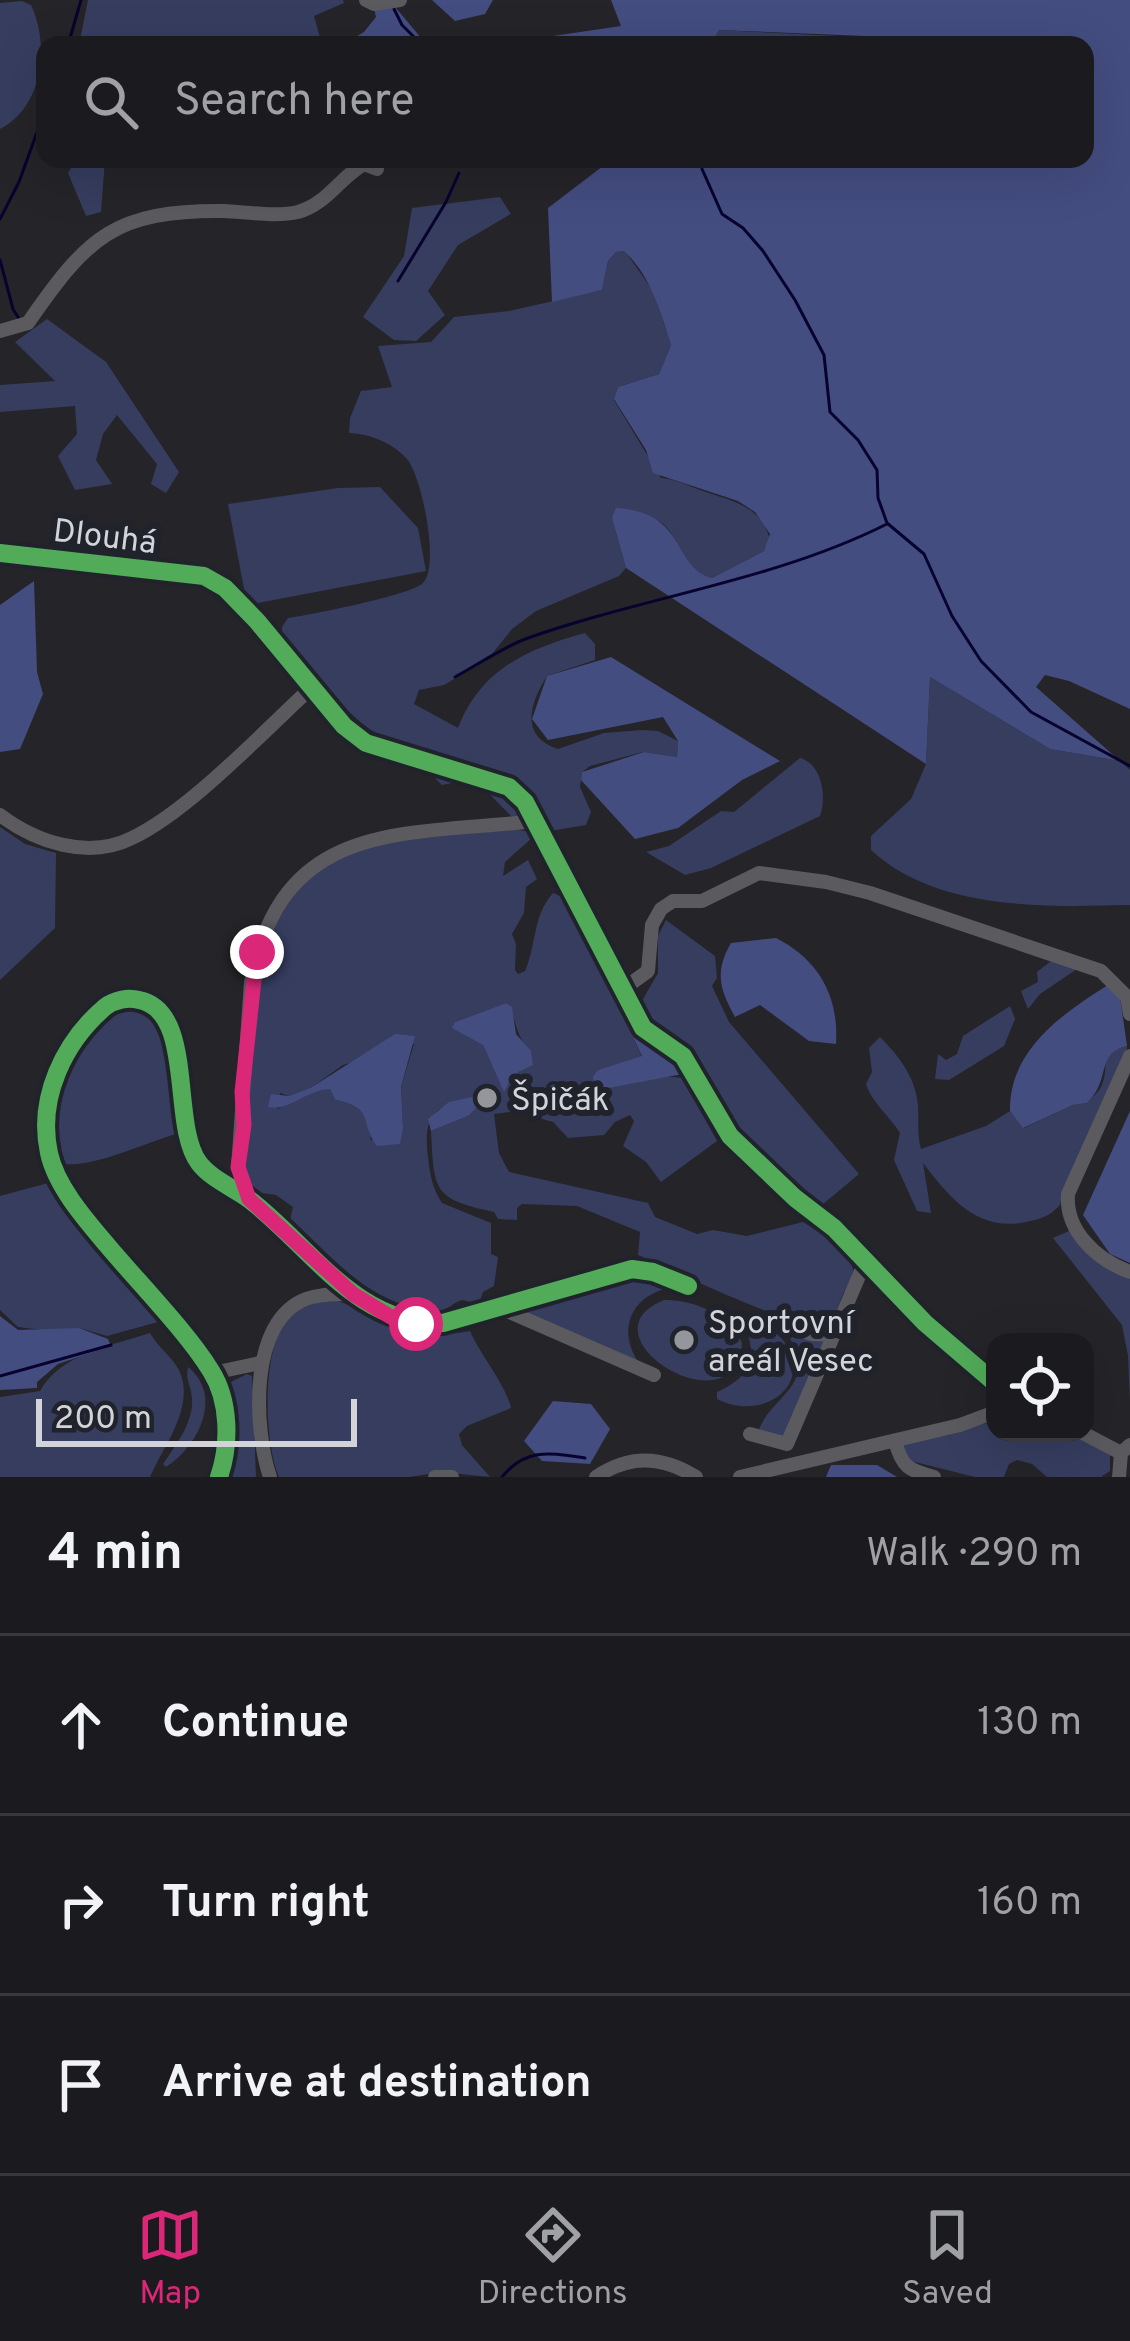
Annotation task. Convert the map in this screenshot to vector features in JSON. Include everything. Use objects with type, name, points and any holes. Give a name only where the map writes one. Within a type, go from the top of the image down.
[{"type":"street","points":[[366,0],[374,4],[400,0]]},
{"type":"street","points":[[0,331],[28,323],[109,230],[131,220],[188,211],[296,212],[341,186],[356,168]]},
{"type":"street","name":"Dlouhá","points":[[0,553],[204,576],[225,589],[257,621],[312,687]]},
{"type":"street","points":[[0,815],[26,834],[76,848],[129,841],[177,809],[312,687],[344,726],[366,743],[508,787],[525,802],[643,1028],[682,1056],[730,1136],[782,1187],[834,1228],[925,1323],[986,1375]]},
{"type":"street","points":[[249,1199],[238,1167],[251,982],[257,952],[284,898],[321,859],[384,834],[535,820]]},
{"type":"street","points":[[622,990],[648,971],[652,925],[662,908],[673,902],[702,901],[759,873],[870,893],[1101,971],[1126,998],[1130,1015]]},
{"type":"street","points":[[219,1477],[227,1423],[213,1373],[81,1214],[49,1153],[47,1098],[73,1041],[110,1003],[134,998],[153,1004],[175,1044],[188,1135],[198,1162],[249,1199],[353,1294],[391,1317],[416,1324],[443,1324],[632,1269],[688,1286]]},
{"type":"street","points":[[1130,1056],[1068,1193],[1066,1210],[1086,1244],[1112,1265],[1130,1272]]},
{"type":"street","points":[[750,1433],[787,1444],[866,1262]]},
{"type":"street","points":[[270,1477],[262,1454],[260,1363],[278,1322],[304,1299],[353,1294]]},
{"type":"street","points":[[498,1307],[654,1375]]},
{"type":"street","points":[[770,1322],[833,1335]]},
{"type":"street","points":[[213,1373],[260,1363]]},
{"type":"street","points":[[740,1477],[986,1415]]},
{"type":"street","points":[[1094,1437],[1126,1449],[1119,1477]]},
{"type":"street","points":[[896,1441],[908,1471],[934,1477]]},
{"type":"street","points":[[596,1477],[617,1464],[660,1460],[696,1477]]},
{"type":"street","points":[[435,1477],[452,1477]]},
{"type":"shaded area","points":[[88,0],[344,3],[314,16],[320,36],[81,36]]},
{"type":"shaded area","points":[[432,0],[493,0],[485,14],[455,21]]},
{"type":"shaded area","points":[[611,0],[1130,0],[1130,709],[1045,675],[1036,687],[1120,761],[1050,749],[930,677],[926,764],[626,568],[612,518],[616,508],[656,519],[690,563],[712,578],[764,551],[770,534],[755,512],[738,501],[653,473],[646,450],[614,399],[618,387],[659,374],[671,345],[654,295],[624,251],[608,261],[602,290],[552,302],[548,208],[600,168],[1094,168],[1094,36],[865,36],[719,30],[716,36],[553,36],[621,26]]},
{"type":"shaded area","points":[[0,3],[31,5],[40,36],[36,36],[34,91],[26,106],[0,129]]},
{"type":"shaded area","points":[[374,8],[396,8],[419,36],[357,36],[376,17]]},
{"type":"shaded area","points":[[719,30],[838,36],[716,36]]},
{"type":"shaded area","points":[[71,168],[104,168],[101,212],[86,216],[68,173]]},
{"type":"shaded area","points":[[500,197],[511,214],[458,245],[428,291],[445,315],[416,341],[394,340],[363,317],[404,256],[412,208]]},
{"type":"shaded area","points":[[625,251],[653,291],[671,345],[659,374],[618,387],[614,400],[661,478],[752,511],[770,540],[764,551],[712,578],[687,561],[666,526],[637,515],[612,518],[626,568],[619,576],[536,611],[512,629],[488,659],[444,685],[419,690],[414,704],[458,728],[479,691],[508,664],[585,633],[595,644],[595,660],[547,676],[533,708],[537,736],[558,749],[604,733],[658,731],[678,741],[677,757],[643,752],[590,766],[582,772],[580,787],[591,812],[586,825],[550,831],[532,801],[505,778],[525,814],[512,817],[465,769],[454,766],[452,783],[442,785],[428,771],[430,760],[440,759],[388,741],[350,713],[282,637],[282,627],[288,618],[415,588],[428,574],[427,521],[413,469],[388,444],[349,433],[361,391],[392,387],[378,346],[431,342],[454,317],[509,311],[602,290],[608,261],[616,252]]},
{"type":"shaded area","points":[[47,319],[106,362],[179,472],[166,493],[151,484],[157,464],[117,415],[103,434],[96,460],[112,484],[75,490],[58,456],[77,434],[75,406],[0,412],[0,385],[55,381],[15,342]]},
{"type":"shaded area","points":[[380,487],[418,528],[426,571],[247,605],[228,504],[338,488]]},
{"type":"shaded area","points":[[34,581],[37,672],[43,694],[20,749],[0,752],[0,605]]},
{"type":"shaded area","points":[[611,657],[780,761],[742,780],[678,828],[635,839],[581,780],[582,772],[644,752],[677,757],[678,741],[663,717],[548,740],[532,719],[547,676]]},
{"type":"shaded area","points":[[930,677],[1050,749],[1120,761],[1130,770],[1130,905],[1028,905],[960,895],[927,885],[871,850],[871,836],[911,799],[926,764]]},
{"type":"shaded area","points":[[800,758],[813,767],[821,782],[820,816],[711,868],[685,875],[646,852],[669,846],[721,811],[734,812]]},
{"type":"shaded area","points":[[0,827],[25,844],[56,853],[55,928],[0,980]]},
{"type":"shaded area","points":[[515,829],[530,832],[532,838],[505,862],[503,876],[528,860],[537,879],[526,887],[524,913],[512,934],[515,970],[518,974],[525,971],[541,912],[553,893],[560,896],[642,1057],[598,1070],[683,1078],[717,1141],[661,1182],[646,1162],[623,1146],[634,1121],[630,1115],[604,1135],[568,1138],[553,1122],[535,1117],[533,1109],[494,1114],[499,1153],[509,1172],[648,1203],[655,1217],[697,1234],[713,1230],[747,1236],[803,1222],[836,1245],[853,1267],[855,1277],[830,1327],[767,1311],[638,1255],[640,1232],[577,1206],[522,1204],[517,1220],[498,1219],[494,1212],[448,1196],[436,1180],[431,1131],[468,1116],[481,1096],[436,1112],[427,1141],[432,1181],[442,1203],[491,1223],[491,1254],[498,1257],[494,1286],[483,1292],[479,1304],[462,1300],[441,1311],[420,1312],[383,1298],[300,1236],[289,1224],[293,1207],[276,1195],[255,1192],[244,1170],[241,1144],[251,1025],[266,949],[301,888],[327,865],[361,848],[404,838]],"holes":[[[506,1003],[530,1051],[517,1073],[518,1080],[510,1081],[504,1091],[483,1045],[455,1022]],[[414,1044],[401,1087],[403,1128],[371,1140],[363,1111],[335,1100],[330,1089],[277,1109],[280,1093],[289,1096],[312,1087],[343,1065]]]},
{"type":"shaded area","points":[[586,907],[594,908],[630,978],[618,989],[654,1030],[704,1070],[603,1089],[594,1084],[598,1070],[642,1056],[585,939],[600,935]]},
{"type":"shaded area","points":[[666,920],[715,956],[717,978],[712,986],[729,1022],[859,1174],[822,1205],[731,1125],[704,1070],[654,1030],[639,1006],[658,973],[658,936]]},
{"type":"shaded area","points":[[776,938],[804,957],[823,981],[834,1010],[836,1044],[809,1041],[760,1005],[735,1017],[721,981],[722,963],[731,943]]},
{"type":"shaded area","points":[[1051,961],[1077,969],[1040,994],[1028,1009],[1021,991],[1038,982],[1037,972]]},
{"type":"shaded area","points":[[1108,985],[1120,997],[1127,1046],[1111,1054],[1087,1103],[1023,1128],[1010,1111],[1018,1070],[1028,1053],[1056,1022]]},
{"type":"shaded area","points":[[506,1003],[512,1007],[516,1034],[531,1051],[533,1065],[518,1072],[518,1080],[510,1081],[504,1092],[483,1045],[452,1028],[455,1022]]},
{"type":"shaded area","points":[[1010,1006],[1015,1019],[1004,1046],[949,1080],[935,1079],[938,1054],[946,1060],[957,1054],[963,1036]]},
{"type":"shaded area","points":[[137,1007],[151,1017],[168,1045],[180,1133],[99,1160],[55,1162],[61,1089],[77,1044],[111,1014]]},
{"type":"shaded area","points":[[395,1034],[415,1036],[401,1087],[400,1144],[377,1146],[361,1111],[335,1100],[330,1089],[268,1107],[271,1094],[289,1096],[312,1087]]},
{"type":"shaded area","points":[[880,1037],[912,1081],[921,1149],[986,1126],[1010,1111],[1024,1128],[1087,1103],[1101,1087],[1108,1057],[1127,1046],[1060,1205],[1041,1218],[1009,1224],[966,1209],[923,1163],[931,1213],[917,1211],[894,1160],[900,1133],[866,1084],[872,1072],[869,1048]]},
{"type":"shaded area","points":[[481,1095],[483,1101],[468,1116],[431,1131],[428,1119],[449,1102]]},
{"type":"shaded area","points":[[1130,1111],[1130,1263],[1110,1254],[1083,1215]]},
{"type":"shaded area","points":[[48,1183],[158,1322],[107,1336],[79,1328],[18,1327],[0,1310],[0,1196]]},
{"type":"shaded area","points":[[1069,1231],[1106,1267],[1130,1279],[1130,1402],[1122,1325],[1053,1238]]},
{"type":"shaded area","points":[[635,1275],[670,1284],[645,1299],[631,1316],[629,1339],[639,1363],[517,1312],[521,1305]]},
{"type":"shaded area","points":[[331,1300],[410,1332],[470,1331],[511,1408],[459,1434],[462,1445],[490,1477],[441,1472],[409,1477],[279,1477],[268,1419],[273,1351],[288,1319],[308,1306]]},
{"type":"shaded area","points":[[664,1300],[699,1306],[729,1324],[742,1343],[733,1369],[715,1380],[691,1379],[648,1353],[638,1334],[642,1316]]},
{"type":"shaded area","points":[[738,1313],[776,1333],[792,1359],[788,1386],[765,1403],[734,1405],[717,1399],[717,1392],[741,1376],[751,1358]]},
{"type":"shaded area","points":[[0,1316],[18,1330],[79,1328],[108,1339],[111,1346],[58,1364],[37,1382],[37,1388],[0,1390]]},
{"type":"shaded area","points":[[785,1330],[826,1339],[783,1440],[758,1432],[796,1377],[795,1349]]},
{"type":"shaded area","points":[[150,1333],[179,1370],[184,1397],[150,1477],[0,1477],[0,1397],[40,1391],[74,1360]]},
{"type":"shaded area","points":[[188,1367],[204,1392],[202,1420],[188,1447],[166,1467],[163,1464],[190,1416]]},
{"type":"shaded area","points":[[252,1376],[256,1477],[225,1477],[223,1386]]},
{"type":"shaded area","points":[[553,1401],[591,1404],[610,1429],[590,1464],[542,1461],[524,1441]]},
{"type":"shaded area","points":[[986,1423],[986,1441],[1086,1441],[1110,1455],[1110,1471],[1101,1477],[1047,1477],[1032,1464],[1017,1460],[1009,1464],[1004,1477],[975,1477],[911,1461],[901,1444]]},
{"type":"shaded area","points":[[831,1465],[877,1465],[897,1477],[826,1477]]},
{"type":"waterway","points":[[71,36],[81,0]]},
{"type":"waterway","points":[[394,9],[413,36]]},
{"type":"waterway","points":[[0,219],[36,135]]},
{"type":"waterway","points":[[702,169],[722,214],[743,228],[763,251],[795,300],[824,355],[830,412],[858,440],[877,470],[878,498],[887,523],[924,554],[952,616],[981,661],[1031,712],[1130,766]]},
{"type":"waterway","points":[[398,281],[459,173]]},
{"type":"waterway","points":[[0,260],[21,322]]},
{"type":"waterway","points":[[455,677],[528,638],[800,560],[887,524]]},
{"type":"waterway","points":[[0,1376],[111,1345]]},
{"type":"waterway","points":[[502,1477],[530,1456],[585,1458]]},
{"type":"cycle path","points":[[0,553],[204,576],[225,588],[344,726],[366,743],[509,787],[525,802],[643,1028],[683,1056],[730,1136],[834,1228],[925,1323],[986,1375]]},
{"type":"cycle path","points":[[219,1477],[226,1423],[222,1396],[211,1371],[72,1202],[49,1153],[47,1112],[57,1072],[77,1037],[113,1003],[139,1000],[157,1009],[168,1025],[190,1146],[204,1169],[273,1219],[337,1281],[385,1312],[413,1321],[443,1323],[632,1269],[688,1286]]},
{"type":"place","name":"Špičák","points":[[487,1098]]},
{"type":"place","name":"Sportovní areál Vesec","points":[[684,1340]]},
{"type":"route","points":[[257,952],[238,1167],[249,1199],[353,1294],[391,1317],[416,1324]]}]
